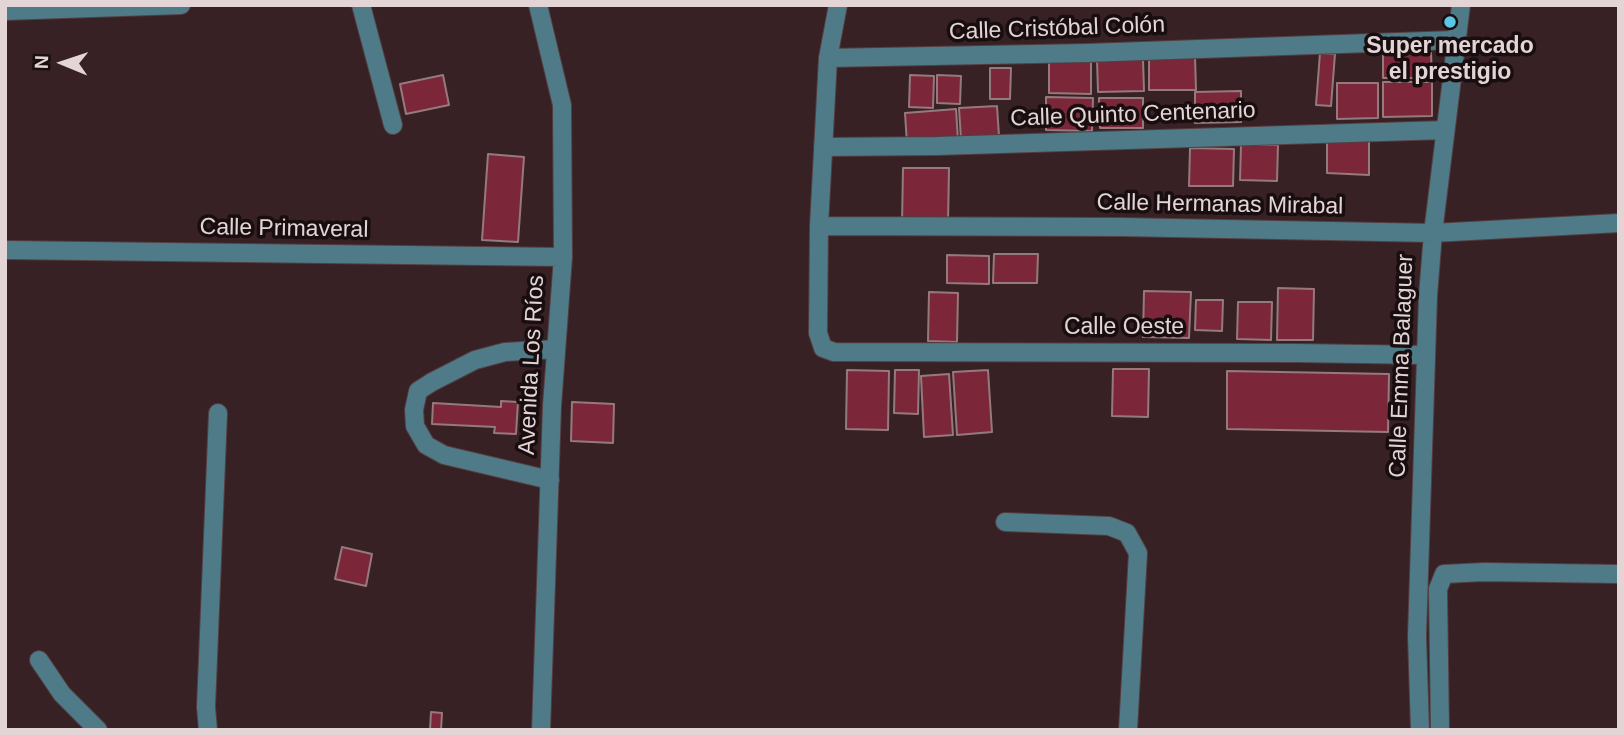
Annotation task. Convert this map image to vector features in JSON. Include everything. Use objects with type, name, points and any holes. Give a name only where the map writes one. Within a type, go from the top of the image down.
[{"type":"street","points":[[5,11],[181,5]]},
{"type":"street","points":[[361,5],[393,125]]},
{"type":"street","name":"Avenida Los Ríos","points":[[538,5],[562,105],[563,257],[556,349],[541,730]]},
{"type":"street","points":[[819,226],[828,58],[838,5]]},
{"type":"street","name":"Calle Emma Balaguer","points":[[1420,730],[1417,636],[1426,355],[1433,233],[1461,5]]},
{"type":"street","name":"Calle Cristóbal Colón","points":[[828,58],[1087,53],[1455,40]]},
{"type":"street","name":"Calle Quinto Centenario","points":[[823,147],[964,146],[1445,130]]},
{"type":"street","name":"Calle Hermanas Mirabal","points":[[819,226],[1121,227],[1433,233],[1619,223]]},
{"type":"street","name":"Calle Oeste","points":[[819,226],[818,333],[823,348],[834,352],[1426,355]]},
{"type":"street","name":"Calle Primaveral","points":[[5,250],[563,257]]},
{"type":"street","points":[[550,480],[444,455],[426,445],[415,426],[414,410],[418,391],[475,360],[505,352],[556,349]]},
{"type":"street","points":[[208,730],[206,707],[218,413]]},
{"type":"street","points":[[1005,522],[1109,526],[1127,533],[1138,553],[1128,730]]},
{"type":"street","points":[[1440,730],[1438,589],[1444,574],[1619,574]]},
{"type":"street","points":[[38,660],[62,694],[98,730]]},
{"type":"building","points":[[1320,53],[1335,54],[1331,106],[1316,105]]},
{"type":"building","points":[[1383,53],[1431,53],[1432,78],[1383,78]]},
{"type":"building","points":[[1195,56],[1196,90],[1149,90],[1149,57]]},
{"type":"building","points":[[1049,58],[1091,59],[1091,94],[1049,93]]},
{"type":"building","points":[[1143,59],[1144,91],[1098,92],[1097,60]]},
{"type":"building","points":[[990,68],[1011,68],[1010,99],[990,99]]},
{"type":"building","points":[[443,75],[449,105],[406,114],[400,84]]},
{"type":"building","points":[[910,75],[934,76],[933,108],[909,107]]},
{"type":"building","points":[[937,75],[961,76],[960,104],[937,103]]},
{"type":"building","points":[[1383,82],[1432,82],[1432,116],[1383,117]]},
{"type":"building","points":[[1337,83],[1378,83],[1378,118],[1337,119]]},
{"type":"building","points":[[1241,91],[1241,122],[1195,123],[1195,92]]},
{"type":"building","points":[[1046,97],[1093,98],[1092,131],[1046,130]]},
{"type":"building","points":[[1099,98],[1143,98],[1143,128],[1100,128]]},
{"type":"building","points":[[997,106],[999,136],[961,139],[959,108]]},
{"type":"building","points":[[956,109],[958,140],[907,144],[905,113]]},
{"type":"building","points":[[1327,139],[1369,139],[1369,175],[1327,173]]},
{"type":"building","points":[[1241,145],[1278,145],[1277,181],[1240,180]]},
{"type":"building","points":[[1190,148],[1234,149],[1233,186],[1189,186]]},
{"type":"building","points":[[488,154],[524,157],[518,242],[482,240]]},
{"type":"building","points":[[903,168],[949,168],[948,224],[902,223]]},
{"type":"building","points":[[994,254],[1038,254],[1037,283],[993,283]]},
{"type":"building","points":[[947,255],[989,256],[989,284],[947,283]]},
{"type":"building","points":[[1278,288],[1314,289],[1313,340],[1277,340]]},
{"type":"building","points":[[1144,291],[1191,292],[1189,338],[1143,337]]},
{"type":"building","points":[[929,292],[958,293],[957,342],[928,341]]},
{"type":"building","points":[[1196,300],[1223,300],[1222,331],[1195,330]]},
{"type":"building","points":[[1238,302],[1272,302],[1271,340],[1237,339]]},
{"type":"building","points":[[1113,369],[1149,369],[1148,417],[1112,416]]},
{"type":"building","points":[[847,370],[889,371],[888,430],[846,429]]},
{"type":"building","points":[[895,370],[919,370],[918,414],[894,413]]},
{"type":"building","points":[[988,370],[992,432],[957,435],[953,372]]},
{"type":"building","points":[[1227,371],[1389,374],[1388,432],[1227,429]]},
{"type":"building","points":[[949,374],[953,435],[924,437],[921,376]]},
{"type":"building","points":[[501,401],[518,402],[516,434],[494,433],[495,427],[432,424],[433,403],[501,407]]},
{"type":"building","points":[[572,402],[614,404],[613,443],[571,441]]},
{"type":"building","points":[[342,547],[372,554],[366,586],[335,579]]},
{"type":"building","points":[[431,712],[442,713],[441,730],[430,730]]},
{"type":"place","name":"Super mercado el prestigio","points":[[1450,22]]}]
